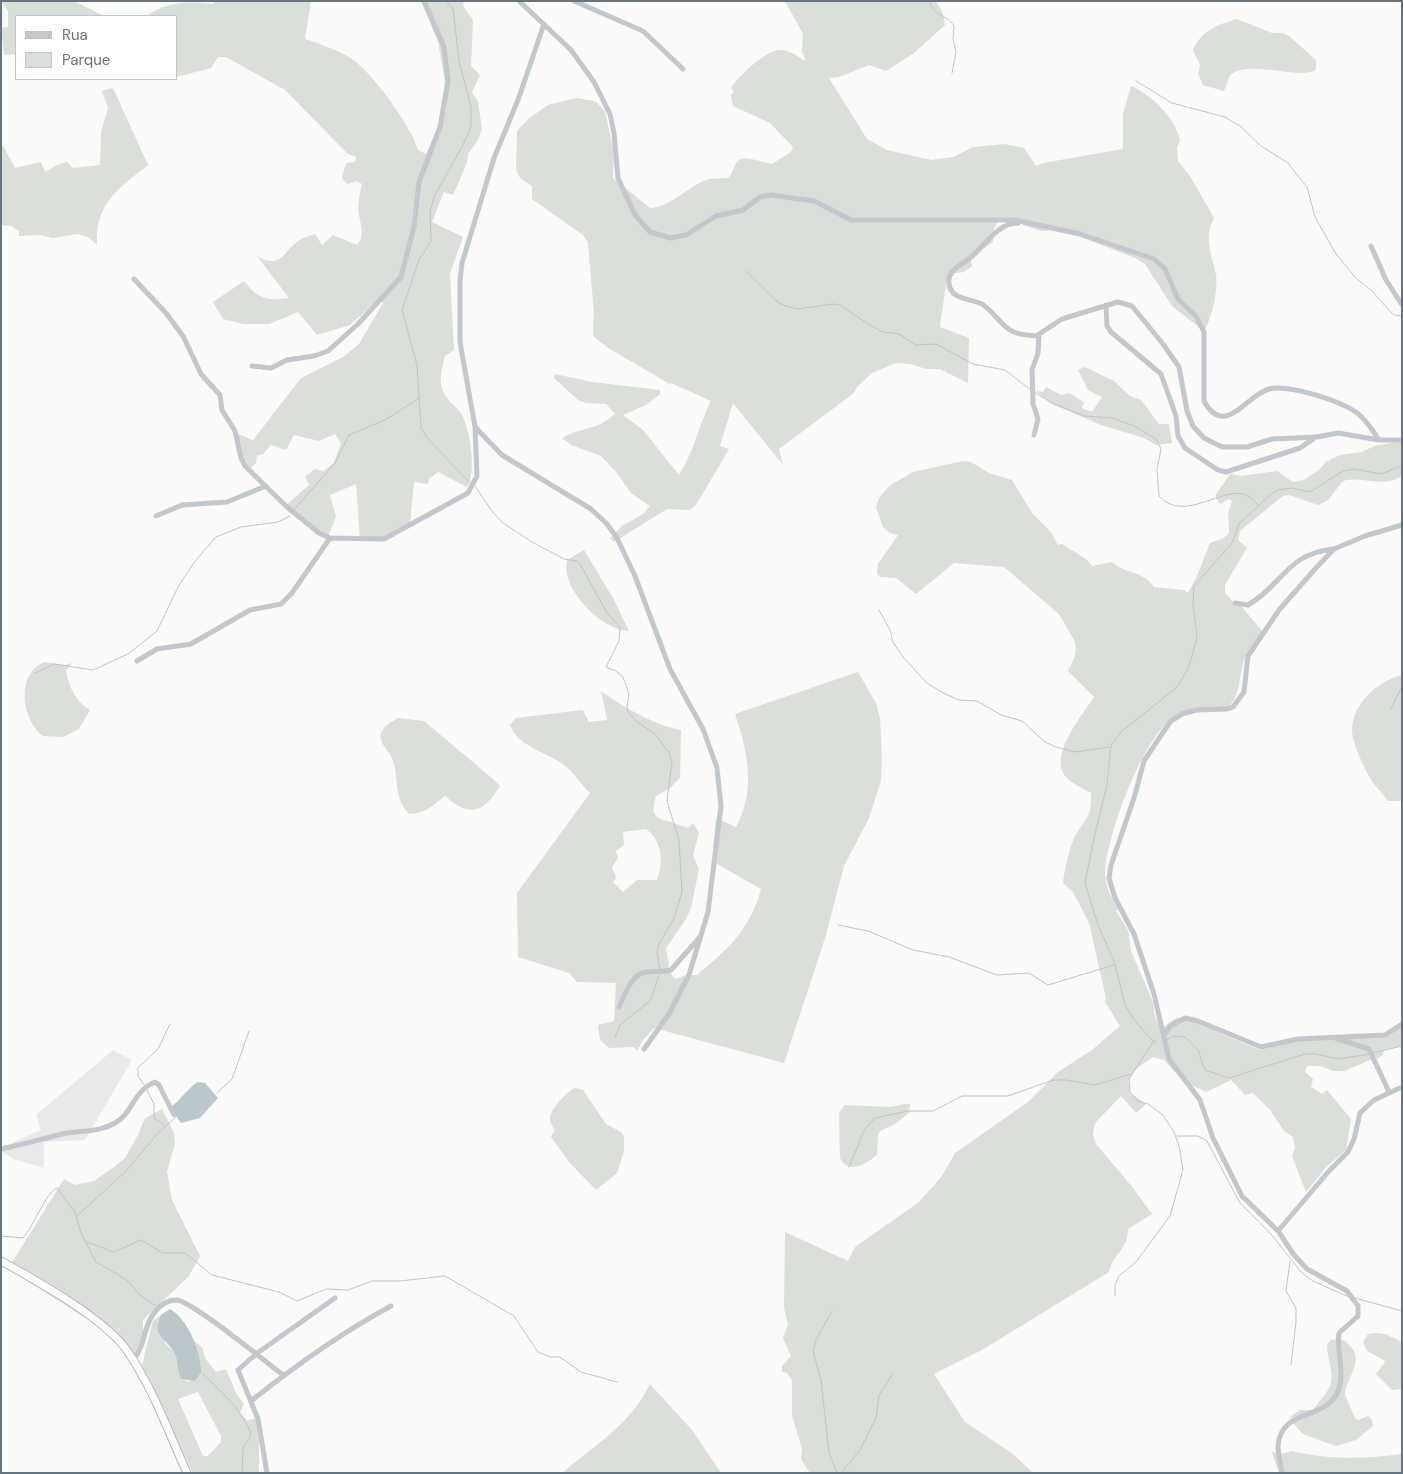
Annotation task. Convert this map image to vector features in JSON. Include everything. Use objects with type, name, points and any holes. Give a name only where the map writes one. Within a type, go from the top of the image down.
[{"type":"highway","points":[[1,1261],[39,1282],[115,1336],[133,1360],[147,1385],[187,1473]]},
{"type":"street","points":[[252,366],[271,368],[291,359],[314,356],[328,351],[358,324],[401,277],[414,227],[419,182],[440,127],[448,81],[444,47],[424,1]]},
{"type":"street","points":[[519,1],[571,50],[594,82],[610,114],[614,133],[618,178],[635,215],[650,232],[670,238],[686,235],[716,216],[743,210],[760,197],[771,195],[814,200],[851,220],[997,218],[1026,222],[1100,239],[1149,256],[1159,262],[1165,269],[1178,299],[1196,316],[1203,328],[1204,401],[1209,410],[1216,415],[1228,416],[1270,388],[1295,390],[1351,409],[1368,423],[1379,440]]},
{"type":"street","points":[[574,1],[643,32],[683,69]]},
{"type":"street","points":[[134,279],[166,313],[183,336],[202,374],[218,391],[222,400],[222,410],[235,431],[241,458],[251,472],[319,533],[330,538],[384,539],[458,500],[472,488],[476,480],[475,427],[460,342],[462,264],[494,158],[518,100],[544,24]]},
{"type":"street","points":[[1026,222],[1008,224],[988,239],[970,258],[950,274],[948,284],[956,296],[980,303],[1010,330],[1030,335],[1039,335],[1056,321],[1106,305],[1118,302],[1132,306],[1163,344],[1179,368],[1190,420],[1204,438],[1222,447],[1232,448],[1272,439],[1317,437],[1338,433],[1379,440],[1402,440]]},
{"type":"street","points":[[1371,246],[1386,280],[1402,305]]},
{"type":"street","points":[[1106,305],[1107,326],[1111,332],[1157,369],[1164,378],[1167,394],[1176,416],[1178,436],[1181,443],[1190,453],[1222,472],[1234,471],[1300,448],[1317,437]]},
{"type":"street","points":[[1034,435],[1038,419],[1033,404],[1032,370],[1038,353],[1039,335]]},
{"type":"street","points":[[475,427],[502,456],[600,516],[617,538],[635,576],[670,669],[703,729],[717,768],[721,806],[713,889],[686,982],[669,1014],[644,1049]]},
{"type":"street","points":[[156,516],[182,505],[227,502],[266,486]]},
{"type":"street","points":[[1235,603],[1248,605],[1300,558],[1313,552],[1334,549],[1365,536],[1402,525]]},
{"type":"street","points":[[136,661],[157,649],[191,644],[244,612],[281,604],[292,593],[330,538]]},
{"type":"street","points":[[1282,1473],[1278,1446],[1287,1424],[1324,1406],[1337,1394],[1341,1372],[1339,1334],[1358,1316],[1359,1309],[1356,1300],[1346,1291],[1307,1269],[1294,1255],[1278,1231],[1242,1196],[1213,1138],[1200,1100],[1169,1059],[1160,1012],[1134,934],[1115,898],[1109,878],[1110,865],[1134,798],[1144,760],[1175,718],[1196,710],[1226,710],[1240,700],[1244,692],[1246,680],[1245,662],[1253,648],[1279,610],[1334,549]]},
{"type":"street","points":[[619,1007],[636,977],[644,972],[671,970],[701,935]]},
{"type":"street","points":[[1164,1036],[1170,1026],[1185,1018],[1198,1021],[1261,1047],[1298,1039],[1385,1035],[1402,1024]]},
{"type":"street","points":[[1332,1038],[1369,1049],[1388,1092]]},
{"type":"street","points":[[1,1149],[65,1134],[95,1131],[113,1124],[123,1116],[140,1091],[155,1082],[159,1085],[174,1115]]},
{"type":"street","points":[[1278,1231],[1329,1171],[1348,1152],[1354,1138],[1360,1113],[1370,1103],[1388,1092],[1402,1087]]},
{"type":"street","points":[[267,1473],[258,1419],[238,1370],[256,1354],[335,1298]]},
{"type":"street","points":[[133,1360],[142,1349],[155,1311],[171,1300],[183,1301],[283,1375]]},
{"type":"street","points":[[251,1401],[283,1375],[368,1318],[391,1306]]},
{"type":"shaded area","points":[[113,1050],[132,1060],[85,1140],[44,1142],[44,1168],[13,1159],[1,1151],[1,1148],[41,1130],[36,1115]]},
{"type":"shaded area","points":[[198,1082],[205,1083],[218,1098],[200,1118],[181,1123],[170,1107]]},
{"type":"shaded area","points":[[170,1309],[177,1314],[188,1328],[196,1346],[201,1372],[195,1381],[181,1379],[174,1352],[158,1332],[158,1322],[161,1315]]},
{"type":"green space","points":[[1,1],[74,1],[102,15],[15,15],[15,54],[4,55],[1,28],[8,27],[8,11]]},
{"type":"green space","points":[[213,1],[311,1],[305,39],[338,52],[358,63],[389,99],[408,127],[418,150],[426,154],[442,119],[445,81],[438,42],[421,1],[464,1],[463,6],[473,20],[471,66],[480,75],[472,92],[478,102],[482,129],[478,140],[468,154],[467,163],[453,195],[444,192],[432,222],[463,237],[450,274],[454,350],[445,356],[441,380],[442,388],[448,399],[464,418],[471,449],[472,472],[467,487],[438,472],[429,479],[428,484],[414,482],[410,525],[383,537],[360,539],[356,484],[330,495],[336,517],[329,534],[331,540],[327,542],[323,534],[286,505],[309,485],[305,476],[315,469],[323,471],[334,463],[341,443],[335,434],[319,441],[294,435],[286,450],[271,445],[263,454],[257,455],[256,463],[248,471],[233,432],[253,440],[301,378],[343,357],[359,344],[383,303],[378,300],[350,325],[317,335],[298,312],[269,324],[243,324],[223,319],[213,302],[244,281],[258,295],[268,299],[289,298],[257,256],[265,260],[277,260],[303,238],[315,234],[322,245],[333,235],[357,245],[362,234],[358,208],[362,184],[357,181],[347,184],[342,178],[346,163],[355,162],[356,157],[348,154],[285,90],[226,57],[218,57],[211,68],[178,76],[178,15],[148,15],[162,7],[179,3],[214,4]]},
{"type":"green space","points":[[785,1],[936,1],[943,14],[945,25],[914,53],[886,71],[869,65],[839,77],[829,78],[867,139],[887,150],[931,160],[953,157],[973,147],[1004,144],[1024,148],[1036,166],[1043,163],[1123,149],[1123,114],[1131,86],[1147,95],[1162,108],[1173,124],[1180,140],[1177,148],[1178,161],[1190,176],[1214,218],[1209,233],[1216,275],[1212,312],[1204,331],[1172,306],[1145,264],[1135,258],[1059,230],[1041,231],[1023,225],[1018,221],[998,221],[992,233],[993,242],[970,258],[972,266],[964,272],[949,274],[947,282],[940,327],[969,338],[968,383],[940,369],[926,369],[911,364],[896,363],[872,373],[857,387],[854,393],[779,449],[783,465],[733,403],[720,446],[729,449],[696,505],[690,510],[667,509],[614,542],[610,538],[622,526],[643,514],[650,506],[631,493],[617,473],[601,456],[571,445],[562,438],[601,424],[615,414],[606,404],[586,403],[578,400],[554,378],[555,374],[592,382],[660,390],[660,394],[646,405],[623,415],[643,430],[679,475],[689,457],[711,401],[670,384],[608,348],[593,336],[594,314],[588,243],[583,235],[532,199],[532,186],[520,178],[516,170],[517,131],[528,119],[548,105],[576,98],[595,101],[605,111],[614,153],[613,178],[650,208],[670,202],[704,180],[728,178],[739,160],[748,159],[772,164],[791,152],[793,147],[770,123],[733,106],[731,96],[734,91],[731,88],[753,64],[775,51],[788,51],[806,61],[802,52],[803,34]]},
{"type":"green space","points":[[1237,19],[1272,33],[1283,33],[1289,36],[1316,60],[1316,70],[1298,73],[1249,69],[1230,75],[1224,91],[1203,85],[1198,74],[1200,65],[1193,50],[1201,38],[1211,29]]},
{"type":"green space","points":[[113,88],[148,165],[110,198],[100,218],[97,230],[97,245],[88,237],[78,234],[53,238],[40,235],[19,236],[19,231],[11,226],[1,225],[1,142],[15,168],[41,162],[45,172],[67,162],[73,168],[100,165],[101,132],[108,108],[102,91]]},
{"type":"green space","points":[[1085,367],[1114,381],[1130,396],[1141,400],[1159,424],[1169,424],[1172,443],[1156,445],[1144,438],[1101,425],[1050,403],[1036,391],[1043,392],[1046,387],[1061,395],[1069,393],[1084,402],[1082,408],[1092,412],[1102,397],[1088,390],[1078,370]]},
{"type":"green space","points":[[1402,441],[1402,476],[1395,480],[1380,482],[1343,481],[1328,500],[1318,505],[1289,495],[1283,496],[1240,531],[1238,540],[1247,548],[1225,585],[1225,593],[1233,602],[1241,606],[1262,631],[1244,659],[1236,694],[1229,706],[1222,709],[1192,709],[1184,712],[1172,719],[1149,746],[1128,789],[1113,834],[1105,870],[1108,890],[1118,909],[1116,911],[1128,930],[1131,951],[1153,1002],[1158,1024],[1163,1027],[1176,1018],[1186,1018],[1201,1022],[1224,1035],[1260,1050],[1302,1039],[1381,1035],[1402,1022],[1402,1046],[1384,1050],[1383,1055],[1374,1061],[1370,1060],[1344,1071],[1333,1071],[1320,1066],[1307,1066],[1305,1072],[1313,1079],[1311,1087],[1322,1094],[1327,1090],[1351,1119],[1346,1150],[1327,1166],[1306,1192],[1292,1156],[1295,1147],[1293,1137],[1284,1131],[1270,1110],[1253,1093],[1245,1095],[1231,1080],[1206,1092],[1183,1081],[1164,1060],[1153,1057],[1136,1069],[1128,1081],[1130,1093],[1146,1104],[1136,1113],[1121,1096],[1095,1123],[1093,1134],[1096,1144],[1152,1214],[1128,1229],[1126,1242],[1114,1260],[1109,1272],[982,1350],[934,1374],[965,1422],[1013,1454],[1033,1473],[810,1473],[801,1459],[802,1449],[792,1416],[792,1380],[787,1373],[782,1372],[782,1366],[791,1356],[783,1338],[788,1324],[784,1308],[785,1232],[848,1261],[855,1247],[919,1202],[942,1176],[955,1153],[1028,1102],[1058,1072],[1092,1050],[1120,1026],[1105,1002],[1106,998],[1089,923],[1073,892],[1063,883],[1071,846],[1075,836],[1088,817],[1091,801],[1091,793],[1068,779],[1063,773],[1061,764],[1062,754],[1070,733],[1094,697],[1068,671],[1075,656],[1076,647],[1074,640],[1059,614],[1004,567],[954,563],[916,594],[896,578],[880,577],[877,573],[878,564],[898,535],[890,533],[883,527],[876,507],[879,498],[889,486],[913,472],[963,461],[971,462],[989,473],[1012,480],[1032,513],[1051,532],[1058,545],[1062,544],[1086,559],[1092,566],[1112,562],[1123,569],[1140,575],[1154,587],[1184,590],[1188,593],[1210,543],[1224,538],[1229,533],[1228,513],[1232,501],[1229,499],[1220,504],[1215,496],[1230,474],[1241,476],[1277,471],[1293,482],[1303,480],[1318,471],[1326,462],[1340,455],[1362,452],[1374,446]]},
{"type":"green space","points":[[584,550],[613,598],[629,631],[618,629],[595,615],[576,595],[570,583],[567,560]]},
{"type":"green space","points":[[45,662],[65,665],[72,663],[66,671],[69,683],[80,702],[90,710],[79,729],[63,737],[43,736],[30,720],[26,709],[26,686],[29,676],[35,667]]},
{"type":"green space","points":[[858,672],[876,703],[880,718],[881,781],[869,818],[844,866],[826,935],[784,1063],[654,1028],[643,1040],[637,1051],[634,1047],[609,1048],[600,1040],[598,1025],[614,1021],[616,983],[577,982],[569,973],[518,957],[517,893],[590,793],[567,767],[525,743],[513,732],[510,725],[516,718],[583,710],[589,722],[607,720],[601,691],[639,715],[681,730],[680,778],[670,788],[656,796],[654,806],[654,813],[658,818],[688,828],[693,823],[699,833],[693,855],[699,869],[691,908],[686,919],[666,948],[668,970],[675,979],[686,975],[697,975],[728,947],[751,916],[761,889],[712,861],[716,818],[736,827],[746,800],[748,771],[735,714]],"holes":[[[646,829],[658,845],[661,859],[657,880],[637,880],[623,892],[613,882],[616,878],[612,867],[618,858],[616,851],[624,845],[623,832]]]},
{"type":"green space","points":[[1402,675],[1402,801],[1388,801],[1367,772],[1355,746],[1352,733],[1353,719],[1368,694],[1384,682]]},
{"type":"green space","points":[[398,718],[424,721],[493,779],[500,786],[488,802],[482,807],[469,810],[462,808],[445,796],[424,811],[409,814],[400,800],[392,758],[382,743],[380,736],[388,724]]},
{"type":"green space","points":[[574,1088],[583,1090],[606,1124],[621,1132],[624,1136],[624,1151],[617,1173],[596,1190],[570,1163],[551,1137],[554,1131],[550,1116],[567,1093]]},
{"type":"green space","points":[[910,1104],[909,1113],[895,1124],[880,1131],[877,1155],[868,1162],[858,1166],[848,1166],[844,1163],[840,1158],[839,1114],[844,1105],[891,1107]]},
{"type":"green space","points":[[162,1109],[174,1133],[175,1143],[167,1172],[172,1200],[200,1256],[189,1276],[143,1320],[143,1334],[139,1355],[128,1353],[108,1332],[8,1269],[64,1179],[75,1185],[94,1181],[114,1167],[125,1158],[145,1118]]},
{"type":"green space","points":[[161,1315],[158,1321],[165,1343],[175,1353],[181,1379],[190,1382],[196,1365],[197,1355],[191,1339],[202,1347],[205,1358],[216,1372],[226,1369],[237,1395],[244,1404],[240,1413],[247,1421],[259,1417],[259,1473],[193,1473],[141,1369],[153,1321]],"holes":[[[198,1392],[221,1436],[221,1442],[208,1456],[203,1456],[178,1399]]]},
{"type":"green space","points":[[1368,1334],[1385,1334],[1402,1342],[1402,1389],[1392,1390],[1376,1374],[1385,1362],[1367,1351],[1363,1342]]},
{"type":"green space","points":[[1338,1339],[1351,1347],[1356,1358],[1345,1395],[1355,1418],[1358,1420],[1368,1416],[1372,1420],[1373,1426],[1356,1440],[1336,1446],[1303,1434],[1292,1422],[1291,1416],[1300,1410],[1313,1410],[1327,1391],[1332,1378],[1327,1345],[1330,1340]]},
{"type":"green space","points":[[650,1384],[692,1430],[721,1473],[562,1473],[622,1423],[642,1399]]},
{"type":"green space","points":[[1292,1451],[1319,1456],[1347,1458],[1402,1454],[1402,1473],[1279,1473],[1272,1452],[1280,1454]]},
{"type":"waterway","points":[[446,1],[453,9],[459,61],[471,107],[471,126],[463,145],[434,197],[430,212],[431,241],[419,260],[402,310],[417,365],[421,428],[428,439],[471,484]]},
{"type":"waterway","points":[[929,1],[935,11],[948,19],[954,26],[953,39],[956,52],[952,73]]},
{"type":"waterway","points":[[1136,81],[1172,103],[1225,117],[1240,126],[1261,146],[1288,163],[1307,187],[1315,217],[1336,254],[1356,278],[1372,291],[1394,315],[1402,316]]},
{"type":"waterway","points":[[746,271],[779,303],[786,306],[798,309],[833,304],[840,305],[883,332],[899,334],[916,345],[936,344],[973,364],[1005,370],[1031,390]]},
{"type":"waterway","points":[[1034,392],[1052,403],[1084,416],[1112,418],[1134,426],[1156,439],[1161,449],[1157,470],[1159,496],[1169,504],[1180,506],[1192,505],[1237,493],[1248,496],[1258,505]]},
{"type":"waterway","points":[[293,511],[335,463],[349,435],[385,420],[418,399]]},
{"type":"waterway","points":[[1156,1042],[1134,1020],[1125,1005],[1114,961],[1098,925],[1085,883],[1107,785],[1111,745],[1121,732],[1177,687],[1188,669],[1197,638],[1193,604],[1194,586],[1232,543],[1239,524],[1278,490],[1292,488],[1310,492],[1343,471],[1354,469],[1381,474],[1402,466]]},
{"type":"waterway","points":[[475,486],[491,510],[503,523],[532,542],[564,559],[576,561],[580,564],[607,613],[620,627],[619,641],[606,667],[616,671],[623,677],[629,694],[627,708],[629,713],[636,721],[654,733],[669,752],[672,762],[667,801],[679,840],[682,892],[674,918],[659,944],[657,953],[660,969]]},
{"type":"waterway","points":[[35,673],[54,664],[93,670],[128,654],[157,631],[178,587],[195,561],[216,537],[241,527],[278,522],[290,516]]},
{"type":"waterway","points":[[879,610],[890,630],[893,642],[903,657],[927,683],[943,693],[959,700],[977,701],[1001,715],[1022,721],[1045,742],[1056,747],[1076,752],[1109,747]]},
{"type":"waterway","points":[[1391,709],[1402,686]]},
{"type":"waterway","points":[[838,925],[868,931],[913,950],[949,957],[997,975],[1029,973],[1048,985],[1114,965]]},
{"type":"waterway","points":[[615,1037],[620,1025],[650,1001],[660,973]]},
{"type":"waterway","points":[[145,1086],[138,1076],[138,1068],[158,1049],[170,1024]]},
{"type":"waterway","points":[[217,1093],[232,1079],[249,1031]]},
{"type":"waterway","points":[[1166,1040],[1174,1036],[1185,1037],[1198,1050],[1205,1070],[1229,1078],[1305,1054],[1316,1054],[1338,1059],[1370,1054]]},
{"type":"waterway","points":[[1115,1296],[1115,1285],[1119,1276],[1136,1262],[1170,1216],[1183,1170],[1179,1146],[1174,1132],[1163,1115],[1148,1104],[1138,1101],[1130,1092],[1129,1079],[1153,1042]]},
{"type":"waterway","points":[[1373,1053],[1402,1046]]},
{"type":"waterway","points":[[849,1167],[865,1129],[875,1118],[908,1111],[933,1111],[962,1096],[1008,1096],[1053,1080],[1066,1080],[1095,1085],[1131,1074]]},
{"type":"waterway","points":[[147,1090],[154,1104],[154,1118],[165,1126]]},
{"type":"waterway","points":[[77,1216],[125,1172],[158,1133],[175,1118]]},
{"type":"waterway","points":[[1177,1136],[1198,1136],[1207,1141],[1240,1203],[1272,1235],[1301,1272],[1313,1281],[1349,1297]]},
{"type":"waterway","points":[[1,1236],[23,1238],[44,1202],[57,1188],[75,1212],[81,1233],[96,1262],[127,1280],[140,1295],[156,1306]]},
{"type":"waterway","points":[[87,1242],[114,1252],[141,1240],[163,1253],[185,1253],[212,1275],[279,1292],[297,1301],[326,1289],[348,1290],[372,1281],[400,1281],[445,1276],[514,1316],[538,1352],[550,1357],[560,1357],[581,1372],[617,1382]]},
{"type":"waterway","points":[[1290,1261],[1286,1291],[1296,1308],[1291,1365]]},
{"type":"waterway","points":[[1355,1298],[1402,1311]]},
{"type":"waterway","points":[[832,1311],[816,1340],[813,1351],[821,1380],[829,1453],[837,1473]]},
{"type":"waterway","points":[[200,1371],[228,1399],[247,1424],[250,1436],[243,1449],[242,1473]]},
{"type":"waterway","points":[[841,1473],[860,1450],[876,1418],[879,1395],[892,1375]]}]
